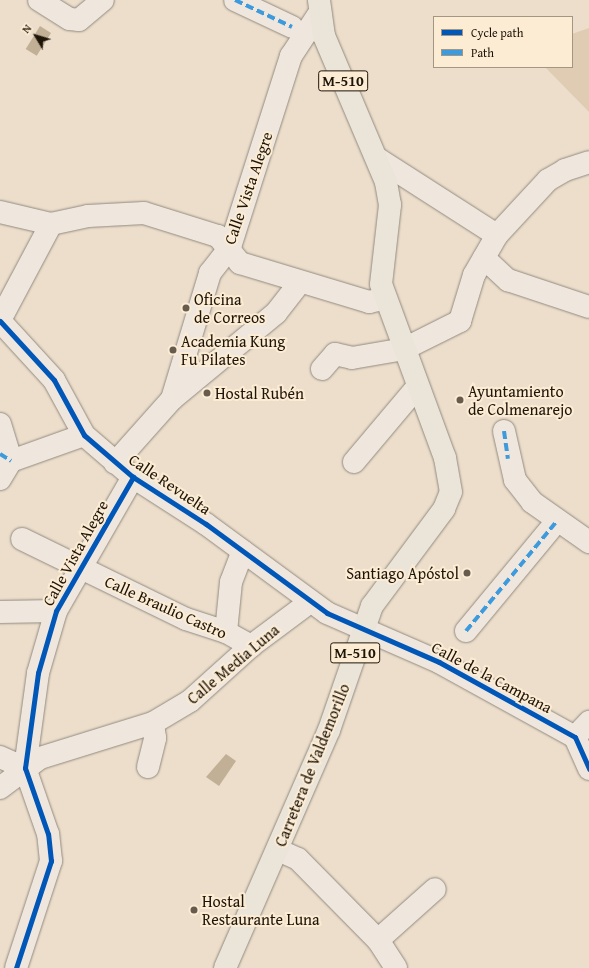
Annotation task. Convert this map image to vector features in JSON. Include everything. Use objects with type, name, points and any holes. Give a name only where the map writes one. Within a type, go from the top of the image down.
[{"type":"main road","name":"M-510","points":[[319,6],[327,42],[378,159],[390,205],[381,269],[386,298]]},
{"type":"main road","name":"Carretera de Valdemorillo","points":[[225,968],[278,850],[329,730],[372,606],[444,509],[451,492],[445,458],[386,298]]},
{"type":"street","points":[[39,0],[70,19],[79,20],[103,0]]},
{"type":"street","points":[[235,0],[292,27]]},
{"type":"street","name":"Calle Vista Alegre","points":[[115,463],[172,399],[210,273],[230,247],[291,56],[319,6]]},
{"type":"street","points":[[378,159],[497,235]]},
{"type":"street","points":[[322,369],[335,354],[352,358],[404,349],[460,321],[484,258],[497,235],[548,180],[564,170],[589,162]]},
{"type":"street","points":[[390,205],[417,184]]},
{"type":"street","points":[[0,212],[51,224],[88,216],[144,213],[218,236],[230,247],[240,263],[369,302],[386,298]]},
{"type":"street","points":[[0,320],[51,224]]},
{"type":"street","points":[[484,258],[508,280],[589,307]]},
{"type":"street","points":[[172,399],[276,313],[300,282]]},
{"type":"street","name":"Calle Revuelta","points":[[0,320],[54,380],[84,435],[115,463],[132,477],[243,551],[310,602],[363,629]]},
{"type":"street","points":[[354,462],[418,386]]},
{"type":"street","points":[[0,424],[6,458],[0,479]]},
{"type":"street","points":[[504,431],[508,459],[515,480],[532,502],[589,542]]},
{"type":"street","points":[[6,458],[84,435]]},
{"type":"street","name":"Calle Vista Alegre","points":[[16,968],[51,861],[48,834],[25,768],[38,673],[56,611],[132,477]]},
{"type":"street","points":[[466,631],[557,521]]},
{"type":"street","name":"Calle Vista Alegre","points":[[22,539],[81,569]]},
{"type":"street","points":[[226,632],[231,582],[243,551]]},
{"type":"street","name":"Calle Braulio Castro","points":[[81,569],[186,619],[226,632],[251,646]]},
{"type":"street","name":"Calle Media Luna","points":[[0,788],[40,758],[153,723],[190,701],[251,646],[310,602]]},
{"type":"street","points":[[0,612],[56,611]]},
{"type":"street","name":"Calle de la Campana","points":[[363,629],[439,662],[582,729],[589,769]]},
{"type":"street","points":[[148,767],[155,738],[153,723]]},
{"type":"street","points":[[0,757],[25,768]]},
{"type":"street","points":[[278,850],[298,859],[378,940],[396,968]]},
{"type":"street","points":[[378,940],[436,890]]},
{"type":"shaded area","points":[[40,26],[51,33],[37,56],[26,49]]},
{"type":"shaded area","points":[[589,28],[589,112],[546,68],[573,68],[573,34]]},
{"type":"shaded area","points":[[226,754],[236,761],[219,786],[206,777]]},
{"type":"marked path","points":[[235,0],[292,27]]},
{"type":"marked path","points":[[504,431],[508,459]]},
{"type":"marked path","points":[[0,454],[11,461]]},
{"type":"marked path","points":[[466,631],[557,521]]},
{"type":"cycle path","points":[[0,321],[54,380],[84,435],[133,477],[206,524],[327,613],[439,662],[575,737],[589,769]]},
{"type":"cycle path","points":[[16,968],[51,861],[48,834],[25,768],[38,673],[56,611],[133,477]]},
{"type":"place","name":"Oficina de Correos","points":[[186,308]]},
{"type":"place","name":"Academia Kung Fu Pilates","points":[[173,350]]},
{"type":"place","name":"Hostal Rubén","points":[[207,393]]},
{"type":"place","name":"Ayuntamiento de Colmenarejo","points":[[460,400]]},
{"type":"place","name":"Santiago Apóstol","points":[[467,573]]},
{"type":"place","name":"Hostal Restaurante Luna","points":[[194,910]]}]
